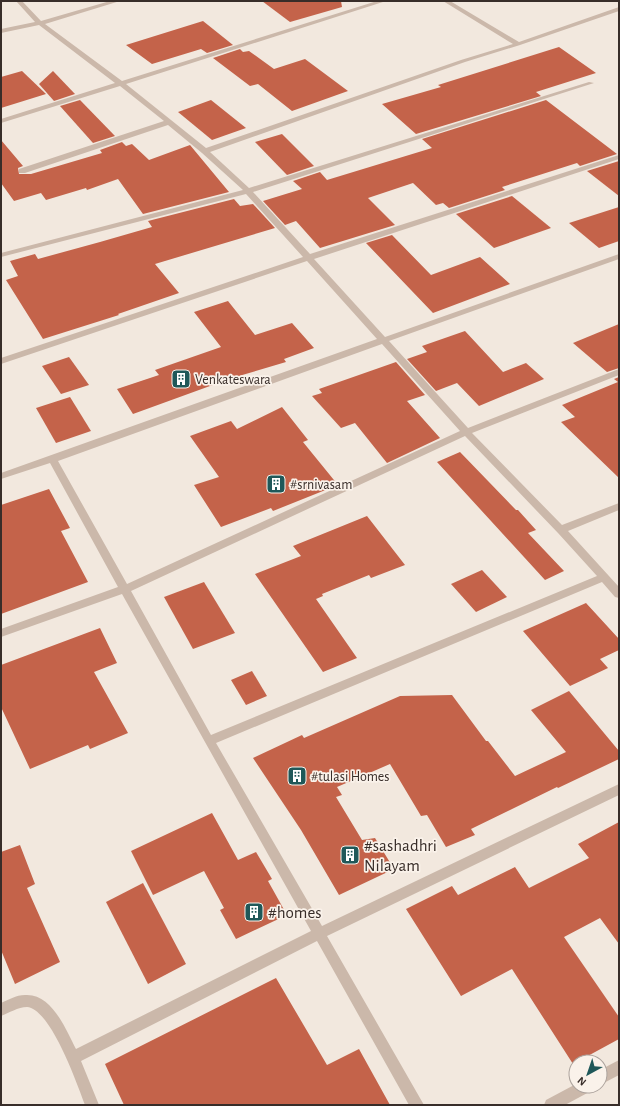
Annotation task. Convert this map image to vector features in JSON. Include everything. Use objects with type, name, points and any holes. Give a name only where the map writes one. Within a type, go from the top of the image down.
[{"type":"street","points":[[18,1],[40,23],[120,82],[205,151],[248,191],[466,432],[561,530],[619,594]]},
{"type":"street","points":[[1,31],[40,23],[117,1]]},
{"type":"street","points":[[1,121],[120,82],[383,1]]},
{"type":"street","points":[[446,1],[518,44]]},
{"type":"street","points":[[205,151],[463,61],[518,44],[619,9]]},
{"type":"street","points":[[1,255],[248,191],[591,83]]},
{"type":"street","points":[[22,171],[169,122]]},
{"type":"street","points":[[1,361],[307,258],[619,157]]},
{"type":"street","points":[[1,476],[619,256]]},
{"type":"street","points":[[1,633],[125,589],[466,432],[619,372]]},
{"type":"street","points":[[52,459],[209,741],[417,1105]]},
{"type":"street","points":[[561,530],[619,506]]},
{"type":"street","points":[[209,741],[604,577]]},
{"type":"street","points":[[73,1058],[320,933],[619,790]]},
{"type":"street","points":[[1,1010],[26,1001],[39,1004],[49,1014],[73,1058],[92,1105]]},
{"type":"street","points":[[608,1074],[619,1068]]},
{"type":"street","points":[[551,1105],[571,1094]]},
{"type":"building","points":[[262,1],[341,1],[342,7],[290,22]]},
{"type":"building","points":[[203,21],[233,45],[207,53],[201,49],[152,64],[126,45]]},
{"type":"building","points":[[559,47],[596,73],[536,92],[541,96],[416,134],[382,104],[441,87],[438,85]]},
{"type":"building","points":[[240,49],[243,52],[249,51],[274,69],[305,59],[348,91],[292,111],[258,84],[250,86],[213,58]]},
{"type":"building","points":[[22,71],[46,94],[1,108],[1,77]]},
{"type":"building","points":[[53,71],[75,94],[54,101],[39,84]]},
{"type":"building","points":[[80,100],[115,136],[93,143],[60,106]]},
{"type":"building","points":[[211,100],[246,128],[212,140],[178,112]]},
{"type":"building","points":[[546,100],[617,154],[580,166],[577,163],[502,187],[505,190],[449,208],[443,203],[436,205],[413,183],[368,198],[395,225],[320,248],[296,221],[285,225],[263,201],[302,189],[293,181],[320,172],[327,180],[432,148],[422,139]]},
{"type":"building","points":[[282,134],[314,166],[287,175],[255,142]]},
{"type":"building","points":[[1,140],[23,166],[18,168],[19,174],[31,174],[102,153],[100,150],[122,142],[126,146],[132,144],[149,160],[190,145],[229,192],[143,214],[118,179],[87,190],[86,188],[46,200],[41,193],[14,201],[1,183]]},
{"type":"building","points":[[619,161],[619,196],[587,171]]},
{"type":"building","points":[[512,196],[551,228],[494,248],[456,214]]},
{"type":"building","points":[[234,199],[240,206],[253,204],[275,228],[155,264],[179,293],[118,314],[119,315],[43,339],[6,280],[18,276],[10,261],[35,254],[38,259],[100,242],[152,227],[148,221]]},
{"type":"building","points":[[619,207],[619,241],[599,248],[569,223]]},
{"type":"building","points":[[392,235],[431,275],[480,257],[510,284],[433,313],[366,243]]},
{"type":"building","points":[[228,301],[255,335],[292,323],[314,348],[284,359],[286,362],[232,378],[133,414],[117,389],[159,375],[155,370],[221,347],[194,312]]},
{"type":"building","points":[[619,324],[619,368],[607,372],[573,343]]},
{"type":"building","points":[[465,331],[503,372],[526,363],[544,379],[479,406],[457,383],[436,391],[407,359],[427,352],[422,346]]},
{"type":"building","points":[[69,357],[89,385],[61,394],[42,366]]},
{"type":"building","points":[[396,362],[425,395],[407,401],[440,438],[387,463],[355,423],[341,428],[312,396],[322,393],[319,389]]},
{"type":"building","points":[[619,377],[619,478],[561,422],[575,417],[562,405],[618,382],[614,379]]},
{"type":"building","points":[[70,397],[91,431],[56,443],[36,408]]},
{"type":"building","points":[[282,407],[308,440],[303,442],[338,485],[273,511],[271,508],[221,527],[194,485],[219,477],[190,436],[231,421],[237,429]]},
{"type":"building","points":[[460,452],[536,530],[528,533],[564,571],[545,580],[437,462]]},
{"type":"building","points":[[49,489],[70,528],[61,531],[88,582],[1,614],[1,505]]},
{"type":"building","points":[[367,516],[405,565],[371,578],[369,575],[322,594],[323,596],[316,599],[357,658],[323,672],[255,574],[301,556],[293,546]]},
{"type":"building","points":[[482,570],[507,597],[476,612],[451,584]]},
{"type":"building","points":[[204,582],[235,633],[193,649],[164,597]]},
{"type":"building","points":[[586,603],[619,639],[619,650],[600,659],[608,668],[570,686],[523,631]]},
{"type":"building","points":[[100,628],[117,663],[94,672],[128,733],[90,749],[88,745],[30,769],[1,707],[1,665]]},
{"type":"building","points":[[252,671],[267,696],[246,705],[231,680]]},
{"type":"building","points":[[569,691],[619,751],[619,759],[471,829],[475,835],[446,847],[427,815],[421,816],[390,764],[337,787],[342,795],[336,797],[362,840],[375,838],[394,869],[339,895],[301,830],[253,758],[302,735],[304,738],[400,696],[452,695],[486,741],[488,741],[515,776],[566,752],[531,710]]},
{"type":"building","points":[[212,813],[238,860],[256,852],[272,879],[268,881],[287,915],[236,939],[220,910],[224,908],[204,871],[153,895],[131,851]]},
{"type":"building","points":[[619,822],[619,944],[600,918],[564,937],[619,1017],[619,1039],[591,1054],[568,1054],[568,1056],[512,969],[461,996],[406,909],[452,886],[458,895],[515,867],[529,888],[589,858],[578,844]]},
{"type":"building","points":[[20,845],[35,884],[27,888],[60,962],[15,984],[1,950],[1,852]]},
{"type":"building","points":[[143,883],[186,964],[148,984],[106,902]]},
{"type":"building","points":[[276,978],[327,1065],[359,1049],[390,1105],[124,1105],[105,1064]]},
{"type":"place","name":"Venkateswara","points":[[181,379]]},
{"type":"place","name":"#srnivasam","points":[[276,484]]},
{"type":"place","name":"#tulasi Homes","points":[[297,776]]},
{"type":"place","name":"#sashadhri Nilayam","points":[[350,855]]},
{"type":"place","name":"#homes","points":[[254,912]]}]
